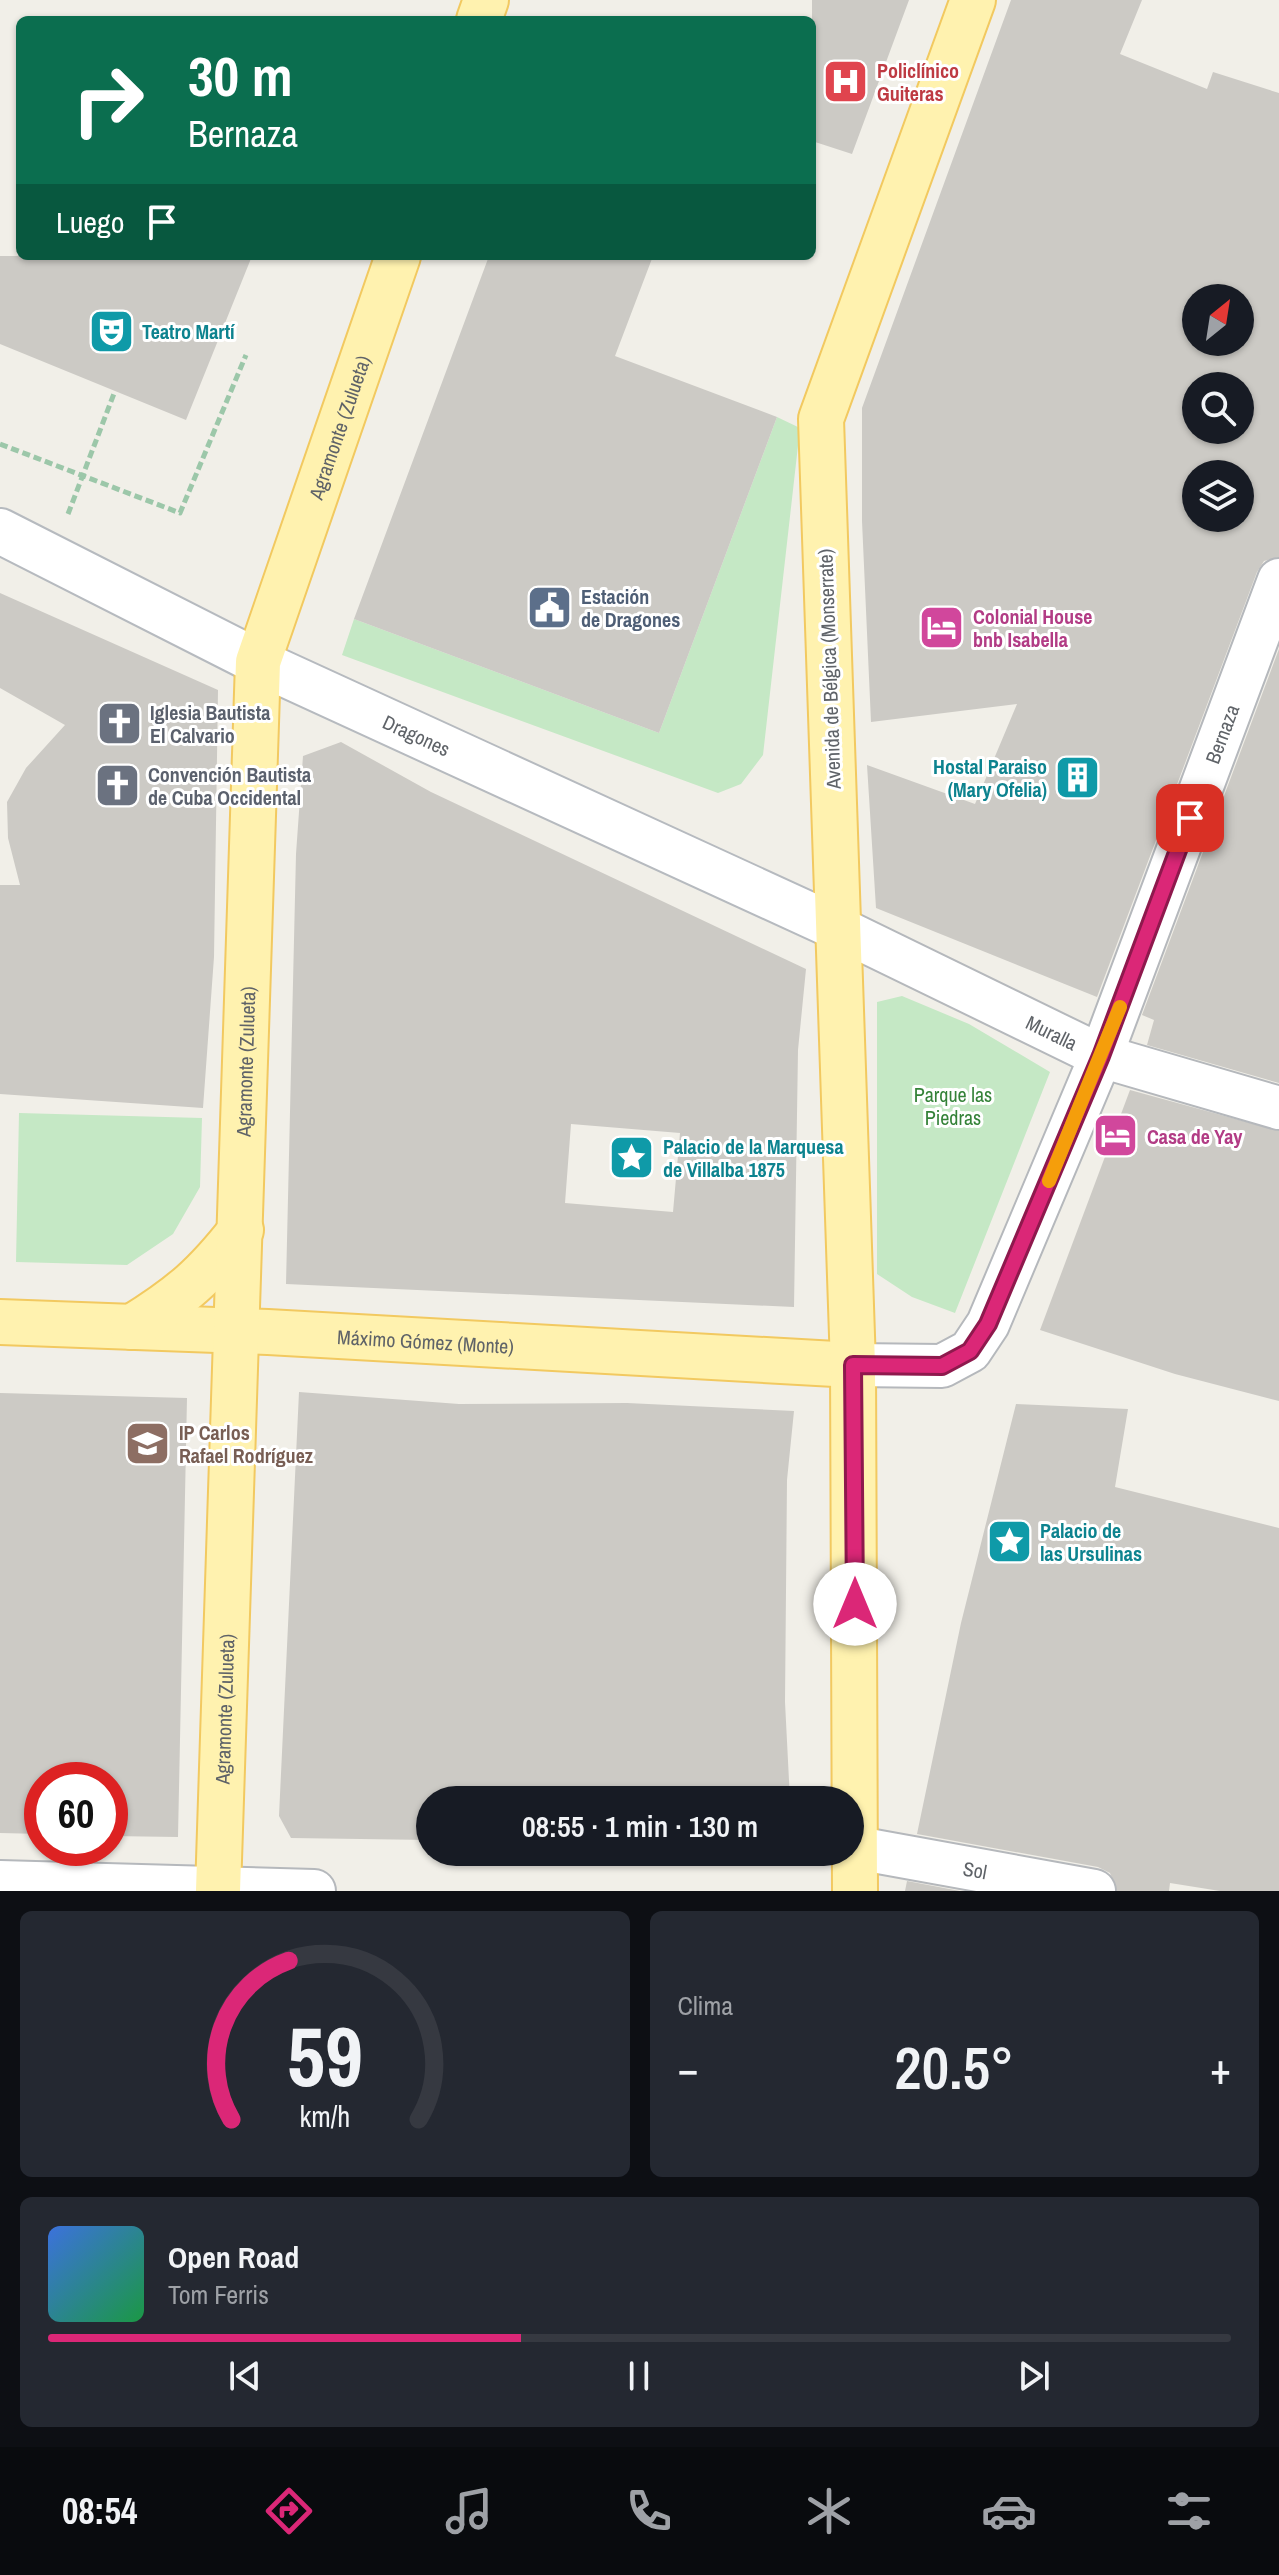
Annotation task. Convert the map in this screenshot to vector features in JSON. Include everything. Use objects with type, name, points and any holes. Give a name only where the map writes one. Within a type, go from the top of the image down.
[{"type":"main road","name":"Avenida de Bélgica (Monserrate)","points":[[856,1786],[853,1365],[821,419],[973,0]]},
{"type":"main road","name":"Agramonte (Zulueta)","points":[[218,1890],[239,1331],[258,662],[397,260]]},
{"type":"main road","name":"Dragones","points":[[0,531],[258,662],[838,928]]},
{"type":"main road","points":[[132,1327],[185,1294],[209,1272],[241,1230]]},
{"type":"main road","name":"Máximo Gómez (Monte)","points":[[0,1322],[239,1331],[853,1365]]},
{"type":"main road","name":"Avenida de Bélgica (Monserrate)","points":[[855,1891],[856,1866]]},
{"type":"street","name":"Bernaza","points":[[853,1365],[942,1366],[970,1351],[988,1324],[1101,1056],[1279,580]]},
{"type":"street","name":"Muralla","points":[[838,928],[1101,1056],[1279,1108]]},
{"type":"street","name":"Sol","points":[[864,1849],[1094,1891]]},
{"type":"street","points":[[0,1882],[314,1891]]},
{"type":"path","points":[[0,444],[180,513],[246,355]]},
{"type":"path","points":[[66,519],[115,391]]},
{"type":"green space","points":[[777,417],[800,428],[763,755],[741,784],[718,793],[342,655],[354,619],[659,733]]},
{"type":"green space","name":"Parque las Piedras","points":[[902,996],[969,1024],[1050,1072],[955,1313],[912,1297],[877,1274],[877,1002]]},
{"type":"green space","points":[[19,1113],[202,1118],[200,1187],[173,1234],[127,1265],[16,1262]]},
{"type":"building","name":"Policlínico Guiteras","points":[[812,0],[909,0],[852,154],[816,142],[816,16],[812,16]]},
{"type":"building","points":[[1011,0],[1142,0],[1120,54],[1207,89],[1213,72],[1279,93],[1279,557],[1264,561],[1257,572],[1097,997],[876,908],[867,765],[975,804],[1017,704],[871,722],[862,521],[862,408]]},
{"type":"building","name":"Teatro Martí","points":[[0,256],[16,256],[16,260],[250,260],[186,420],[0,344]]},
{"type":"building","points":[[488,260],[651,260],[615,356],[777,417],[659,733],[354,619]]},
{"type":"building","name":"Convención Bautista de Cuba Occidental","points":[[0,593],[218,690],[214,957],[203,1108],[0,1094],[0,885],[20,885],[8,838],[7,802],[26,768],[65,725],[0,688]]},
{"type":"building","points":[[1279,649],[1279,1083],[1147,1045],[1154,1020],[1142,1015]]},
{"type":"building","points":[[341,742],[431,792],[806,969],[798,1050],[794,1307],[286,1284],[296,854],[303,756]],"holes":[[[571,1124],[680,1133],[673,1212],[565,1203]]]},
{"type":"building","points":[[1130,1090],[1279,1131],[1279,1401],[1175,1374],[1040,1330]]},
{"type":"building","points":[[299,1392],[459,1404],[627,1403],[794,1411],[787,1480],[785,1702],[789,1786],[416,1786],[416,1840],[291,1838],[279,1816]]},
{"type":"building","points":[[0,1393],[187,1398],[178,1837],[128,1836],[128,1762],[24,1762],[24,1834],[0,1833]]},
{"type":"building","points":[[1016,1404],[1128,1409],[1115,1487],[1279,1528],[1279,1891],[1220,1891],[1170,1883],[1169,1891],[1117,1891],[1110,1873],[1098,1867],[917,1834],[961,1623]]},
{"type":"building","points":[[907,1881],[960,1891],[905,1891]]},
{"type":"slow traffic","points":[[1049,1181],[1120,1007]]},
{"type":"place","name":"Policlínico Guiteras","points":[[846,81]]},
{"type":"place","name":"Teatro Martí","points":[[111,331]]},
{"type":"place","name":"Estación de Dragones","points":[[550,608]]},
{"type":"place","name":"Colonial House bnb Isabella","points":[[942,628]]},
{"type":"place","name":"Iglesia Bautista El Calvario","points":[[119,723]]},
{"type":"place","name":"Hostal Paraiso (Mary Ofelia)","points":[[1078,778]]},
{"type":"place","name":"Convención Bautista de Cuba Occidental","points":[[117,785]]},
{"type":"place","name":"Casa de Yay","points":[[1116,1136]]},
{"type":"place","name":"Palacio de la Marquesa de Villalba 1875","points":[[632,1158]]},
{"type":"place","name":"IP Carlos Rafael Rodríguez","points":[[148,1444]]},
{"type":"place","name":"Palacio de las Ursulinas","points":[[1009,1542]]},
{"type":"route","points":[[855,1604],[853,1365],[942,1366],[970,1351],[988,1324],[1101,1056],[1190,818]]}]
